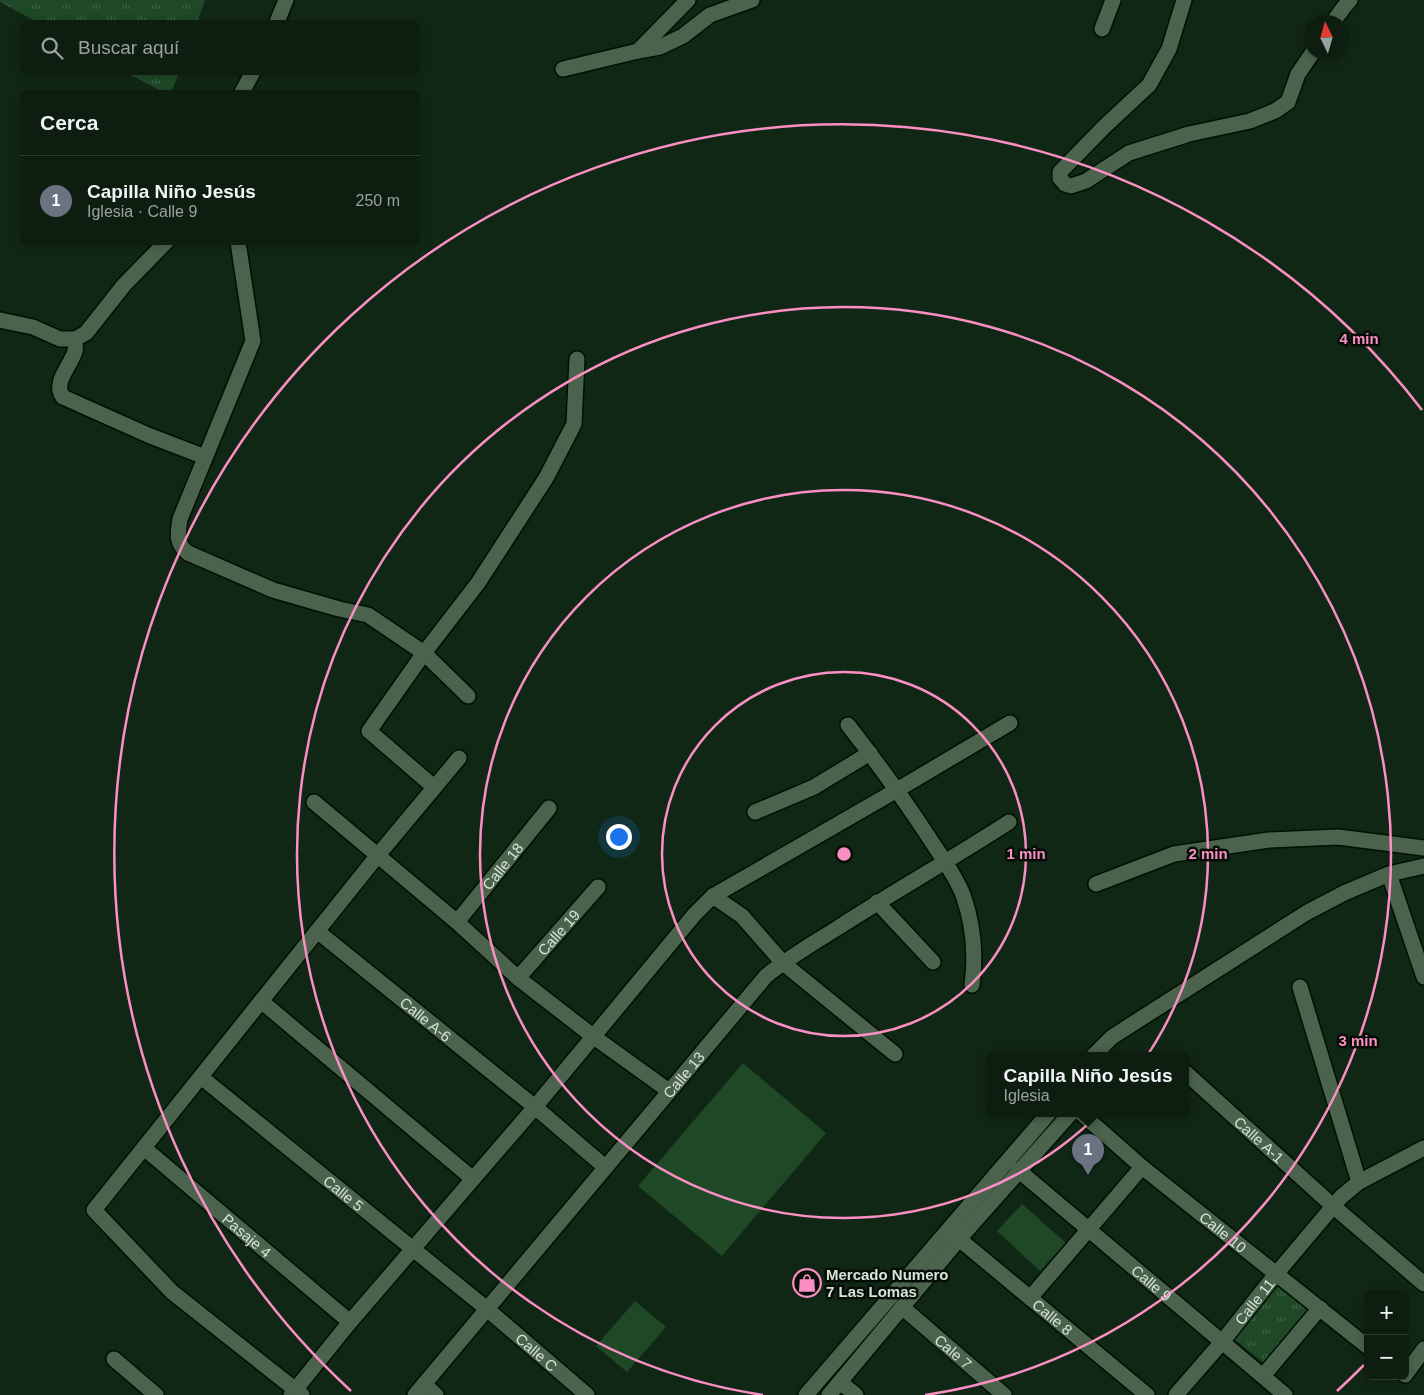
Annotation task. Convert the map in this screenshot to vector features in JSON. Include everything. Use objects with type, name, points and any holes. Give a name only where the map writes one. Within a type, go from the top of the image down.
[{"type":"street","points":[[278,20],[286,0]]},
{"type":"street","points":[[638,51],[688,0]]},
{"type":"street","points":[[563,69],[660,47],[683,36],[710,15],[752,0]]},
{"type":"street","points":[[1102,29],[1113,0]]},
{"type":"street","points":[[1184,0],[1169,49],[1149,85],[1060,172],[1060,178],[1065,184],[1071,186],[1086,181],[1129,153],[1189,134],[1250,121],[1276,111],[1288,102],[1298,74],[1308,60]]},
{"type":"street","points":[[1338,15],[1350,0]]},
{"type":"street","points":[[243,90],[251,75]]},
{"type":"street","points":[[0,320],[32,327],[60,339],[75,339],[86,333],[124,285],[163,245]]},
{"type":"street","points":[[238,245],[252,341],[180,519],[178,538],[181,547],[188,553],[273,590],[339,609],[368,615],[424,653],[468,696]]},
{"type":"street","points":[[75,339],[76,350],[60,384],[59,392],[63,397],[148,435],[206,457]]},
{"type":"street","points":[[434,787],[368,731],[424,653],[478,583],[546,478],[574,424],[577,360]]},
{"type":"street","points":[[459,758],[378,855],[94,1210],[172,1292],[296,1393],[350,1322],[535,1107],[694,915],[713,896],[1010,723]]},
{"type":"street","points":[[848,725],[897,790],[946,863],[963,894],[969,917],[974,951],[972,985]]},
{"type":"street","points":[[755,812],[814,787],[870,754]]},
{"type":"street","points":[[314,802],[457,922],[518,978],[594,1037],[669,1091]]},
{"type":"street","name":"Calle 18","points":[[457,922],[548,808]]},
{"type":"street","name":"Calle 13","points":[[419,1390],[766,976],[877,902],[946,863],[1010,822]]},
{"type":"street","points":[[1096,884],[1174,854],[1269,840],[1338,837],[1424,848]]},
{"type":"street","points":[[1097,1052],[1112,1037],[1306,913],[1344,893],[1388,874],[1424,866]]},
{"type":"street","points":[[1388,874],[1420,951],[1424,977]]},
{"type":"street","name":"Calle 19","points":[[518,978],[598,887]]},
{"type":"street","points":[[713,896],[742,916],[783,963],[895,1054]]},
{"type":"street","points":[[877,902],[933,962]]},
{"type":"street","name":"Calle A-6","points":[[317,931],[535,1107],[605,1167]]},
{"type":"street","points":[[1300,987],[1359,1182]]},
{"type":"street","points":[[261,1001],[473,1179]]},
{"type":"street","name":"Calle A-1","points":[[1189,1075],[1333,1206],[1424,1284]]},
{"type":"street","name":"Calle 5","points":[[201,1077],[487,1309]]},
{"type":"street","points":[[806,1395],[1045,1117]]},
{"type":"street","points":[[829,1395],[958,1239],[1067,1117]]},
{"type":"street","name":"Calle 10","points":[[1085,1117],[1142,1166],[1364,1344]]},
{"type":"street","name":"Pasaje 4","points":[[144,1148],[350,1322]]},
{"type":"street","name":"Calle 11","points":[[1176,1395],[1341,1197],[1359,1182],[1424,1148]]},
{"type":"street","points":[[1030,1298],[1142,1166]]},
{"type":"street","name":"Calle 9","points":[[1018,1170],[1285,1395]]},
{"type":"street","name":"Calle 8","points":[[958,1239],[1148,1395]]},
{"type":"street","name":"Cale 7","points":[[902,1307],[1004,1395]]},
{"type":"street","points":[[1263,1376],[1320,1308]]},
{"type":"street","name":"Calle C","points":[[487,1309],[588,1395]]},
{"type":"street","points":[[1409,1370],[1424,1349]]},
{"type":"street","points":[[114,1359],[156,1395]]},
{"type":"street","points":[[840,1382],[856,1395]]},
{"type":"street","points":[[419,1390],[436,1395]]},
{"type":"green space","points":[[0,0],[205,0],[198,20],[33,20],[0,2]]},
{"type":"green space","points":[[131,75],[178,75],[172,90],[159,90]]},
{"type":"green space","points":[[743,1063],[826,1133],[722,1256],[638,1186]]},
{"type":"green space","points":[[1022,1204],[1066,1243],[1040,1271],[997,1231]]},
{"type":"green space","points":[[1278,1284],[1309,1309],[1264,1363],[1234,1339]]},
{"type":"green space","points":[[635,1301],[666,1327],[627,1372],[596,1346]]},
{"type":"place","name":"Capilla Niño Jesús","points":[[1088,1175]]},
{"type":"place","name":"Mercado Numero 7 Las Lomas","points":[[807,1283]]}]
